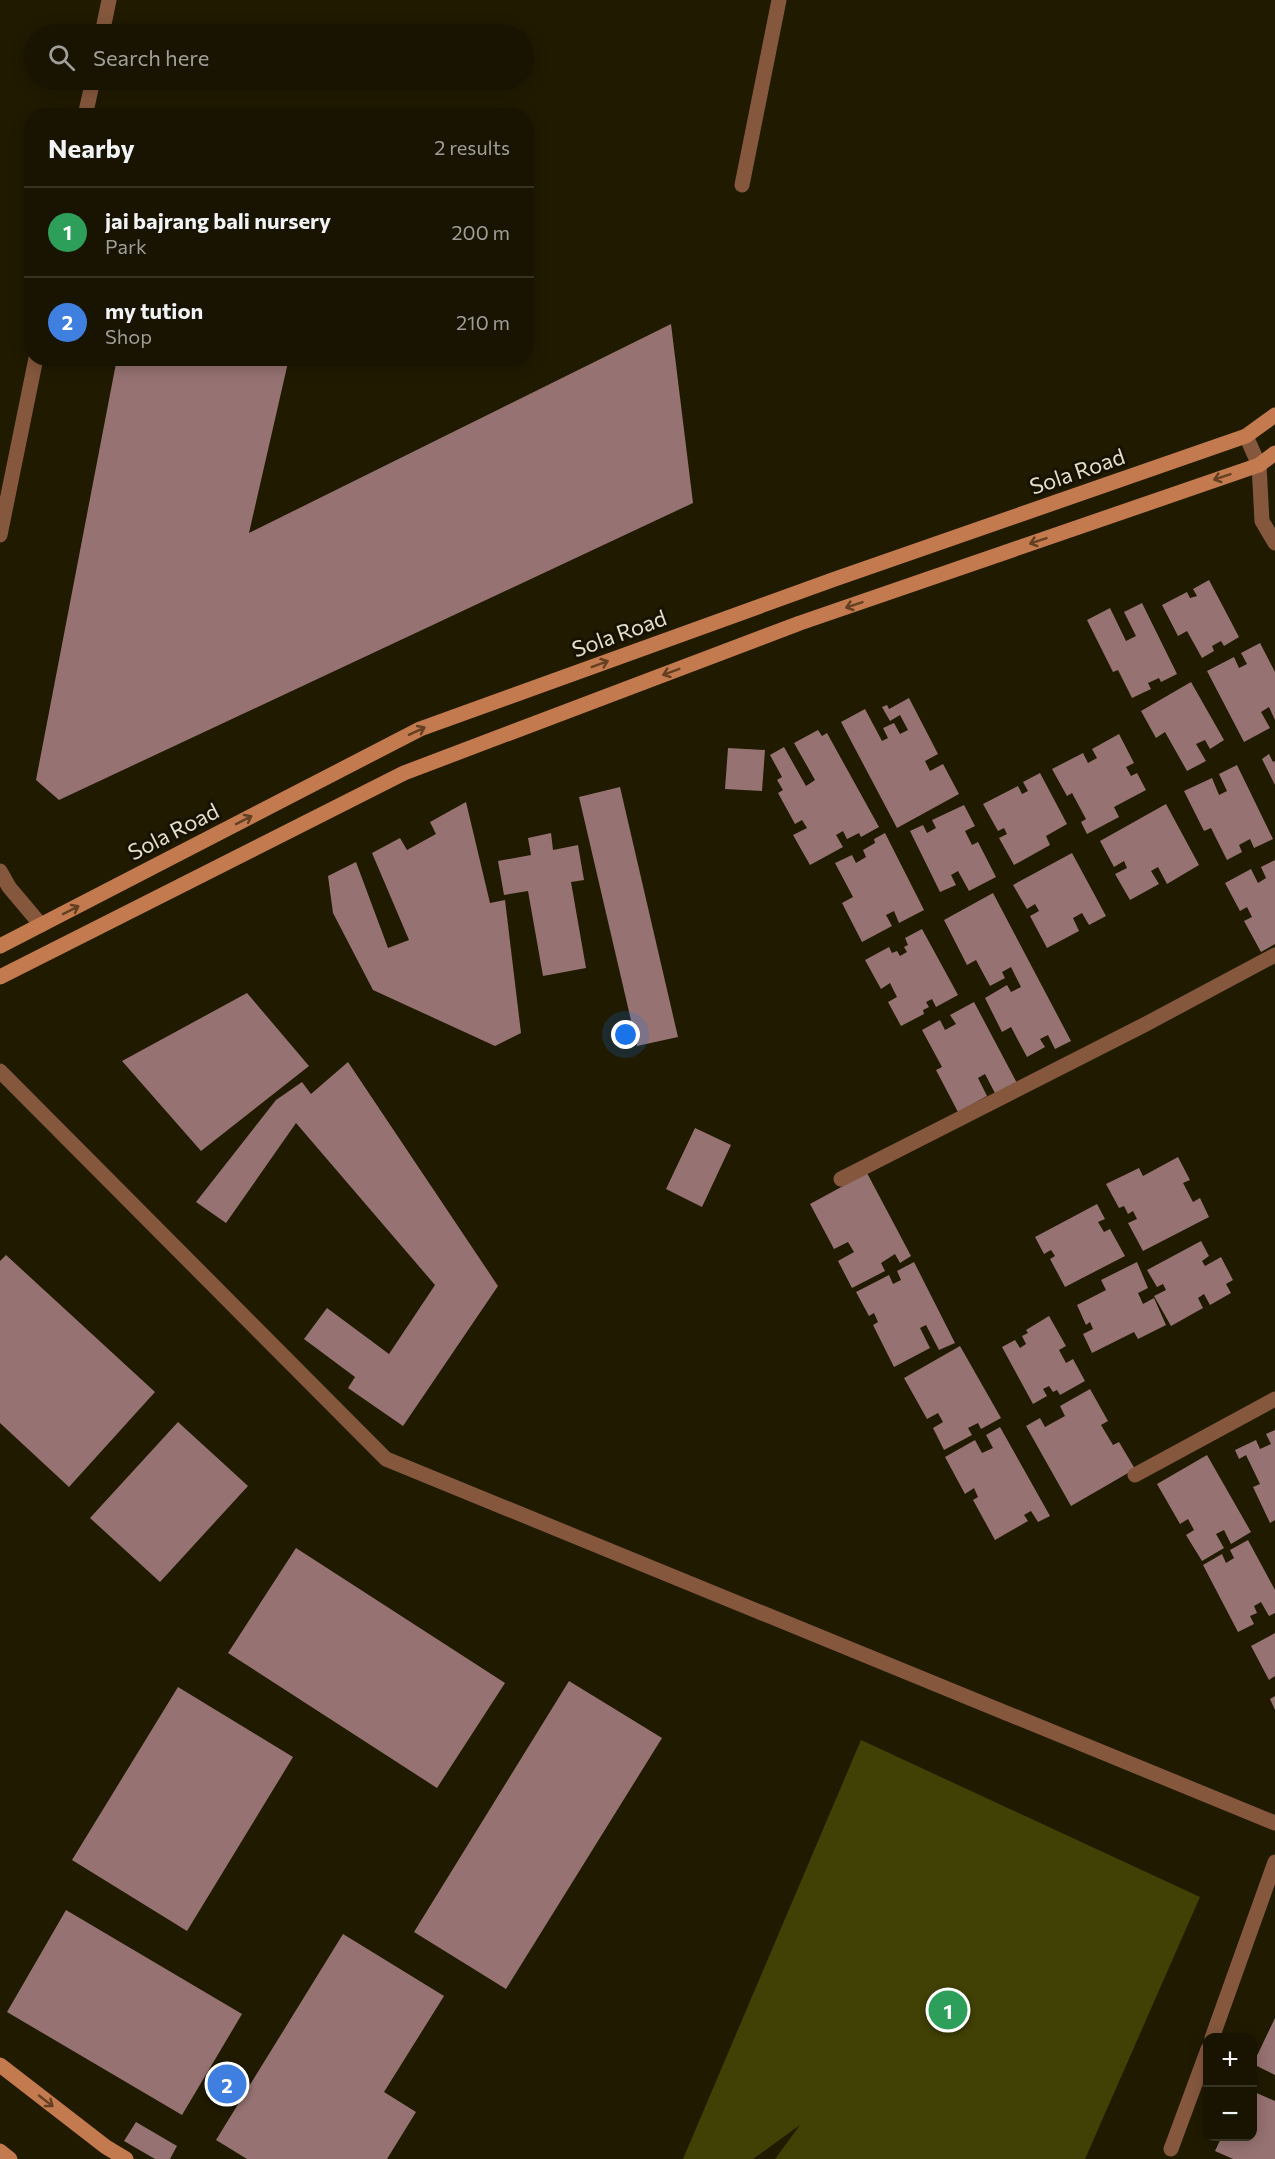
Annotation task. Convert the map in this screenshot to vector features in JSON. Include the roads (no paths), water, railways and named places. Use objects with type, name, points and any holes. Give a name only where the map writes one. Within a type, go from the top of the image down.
[{"type":"main road","name":"Sola Road","points":[[0,946],[420,729],[835,579],[1246,436],[1275,416]]},
{"type":"main road","points":[[0,978],[404,773],[800,623],[1259,465],[1275,453]]},
{"type":"main road","points":[[0,2065],[106,2147],[126,2159]]},
{"type":"main road","points":[[0,2151],[10,2159]]},
{"type":"street","points":[[104,24],[109,0]]},
{"type":"street","points":[[742,185],[779,0]]},
{"type":"street","points":[[87,108],[91,90]]},
{"type":"street","points":[[0,535],[34,366]]},
{"type":"street","points":[[1246,436],[1259,465],[1263,521],[1275,543]]},
{"type":"street","points":[[0,871],[9,887],[41,925]]},
{"type":"street","points":[[841,1179],[1275,955]]},
{"type":"street","points":[[0,1071],[386,1459],[1275,1823]]},
{"type":"street","points":[[1135,1475],[1275,1399]]},
{"type":"street","points":[[1213,2033],[1275,1862]]},
{"type":"street","points":[[1171,2149],[1203,2063]]},
{"type":"place","name":"jai bajrang bali nursery","points":[[948,2010]]},
{"type":"place","name":"my tution","points":[[227,2084]]}]
